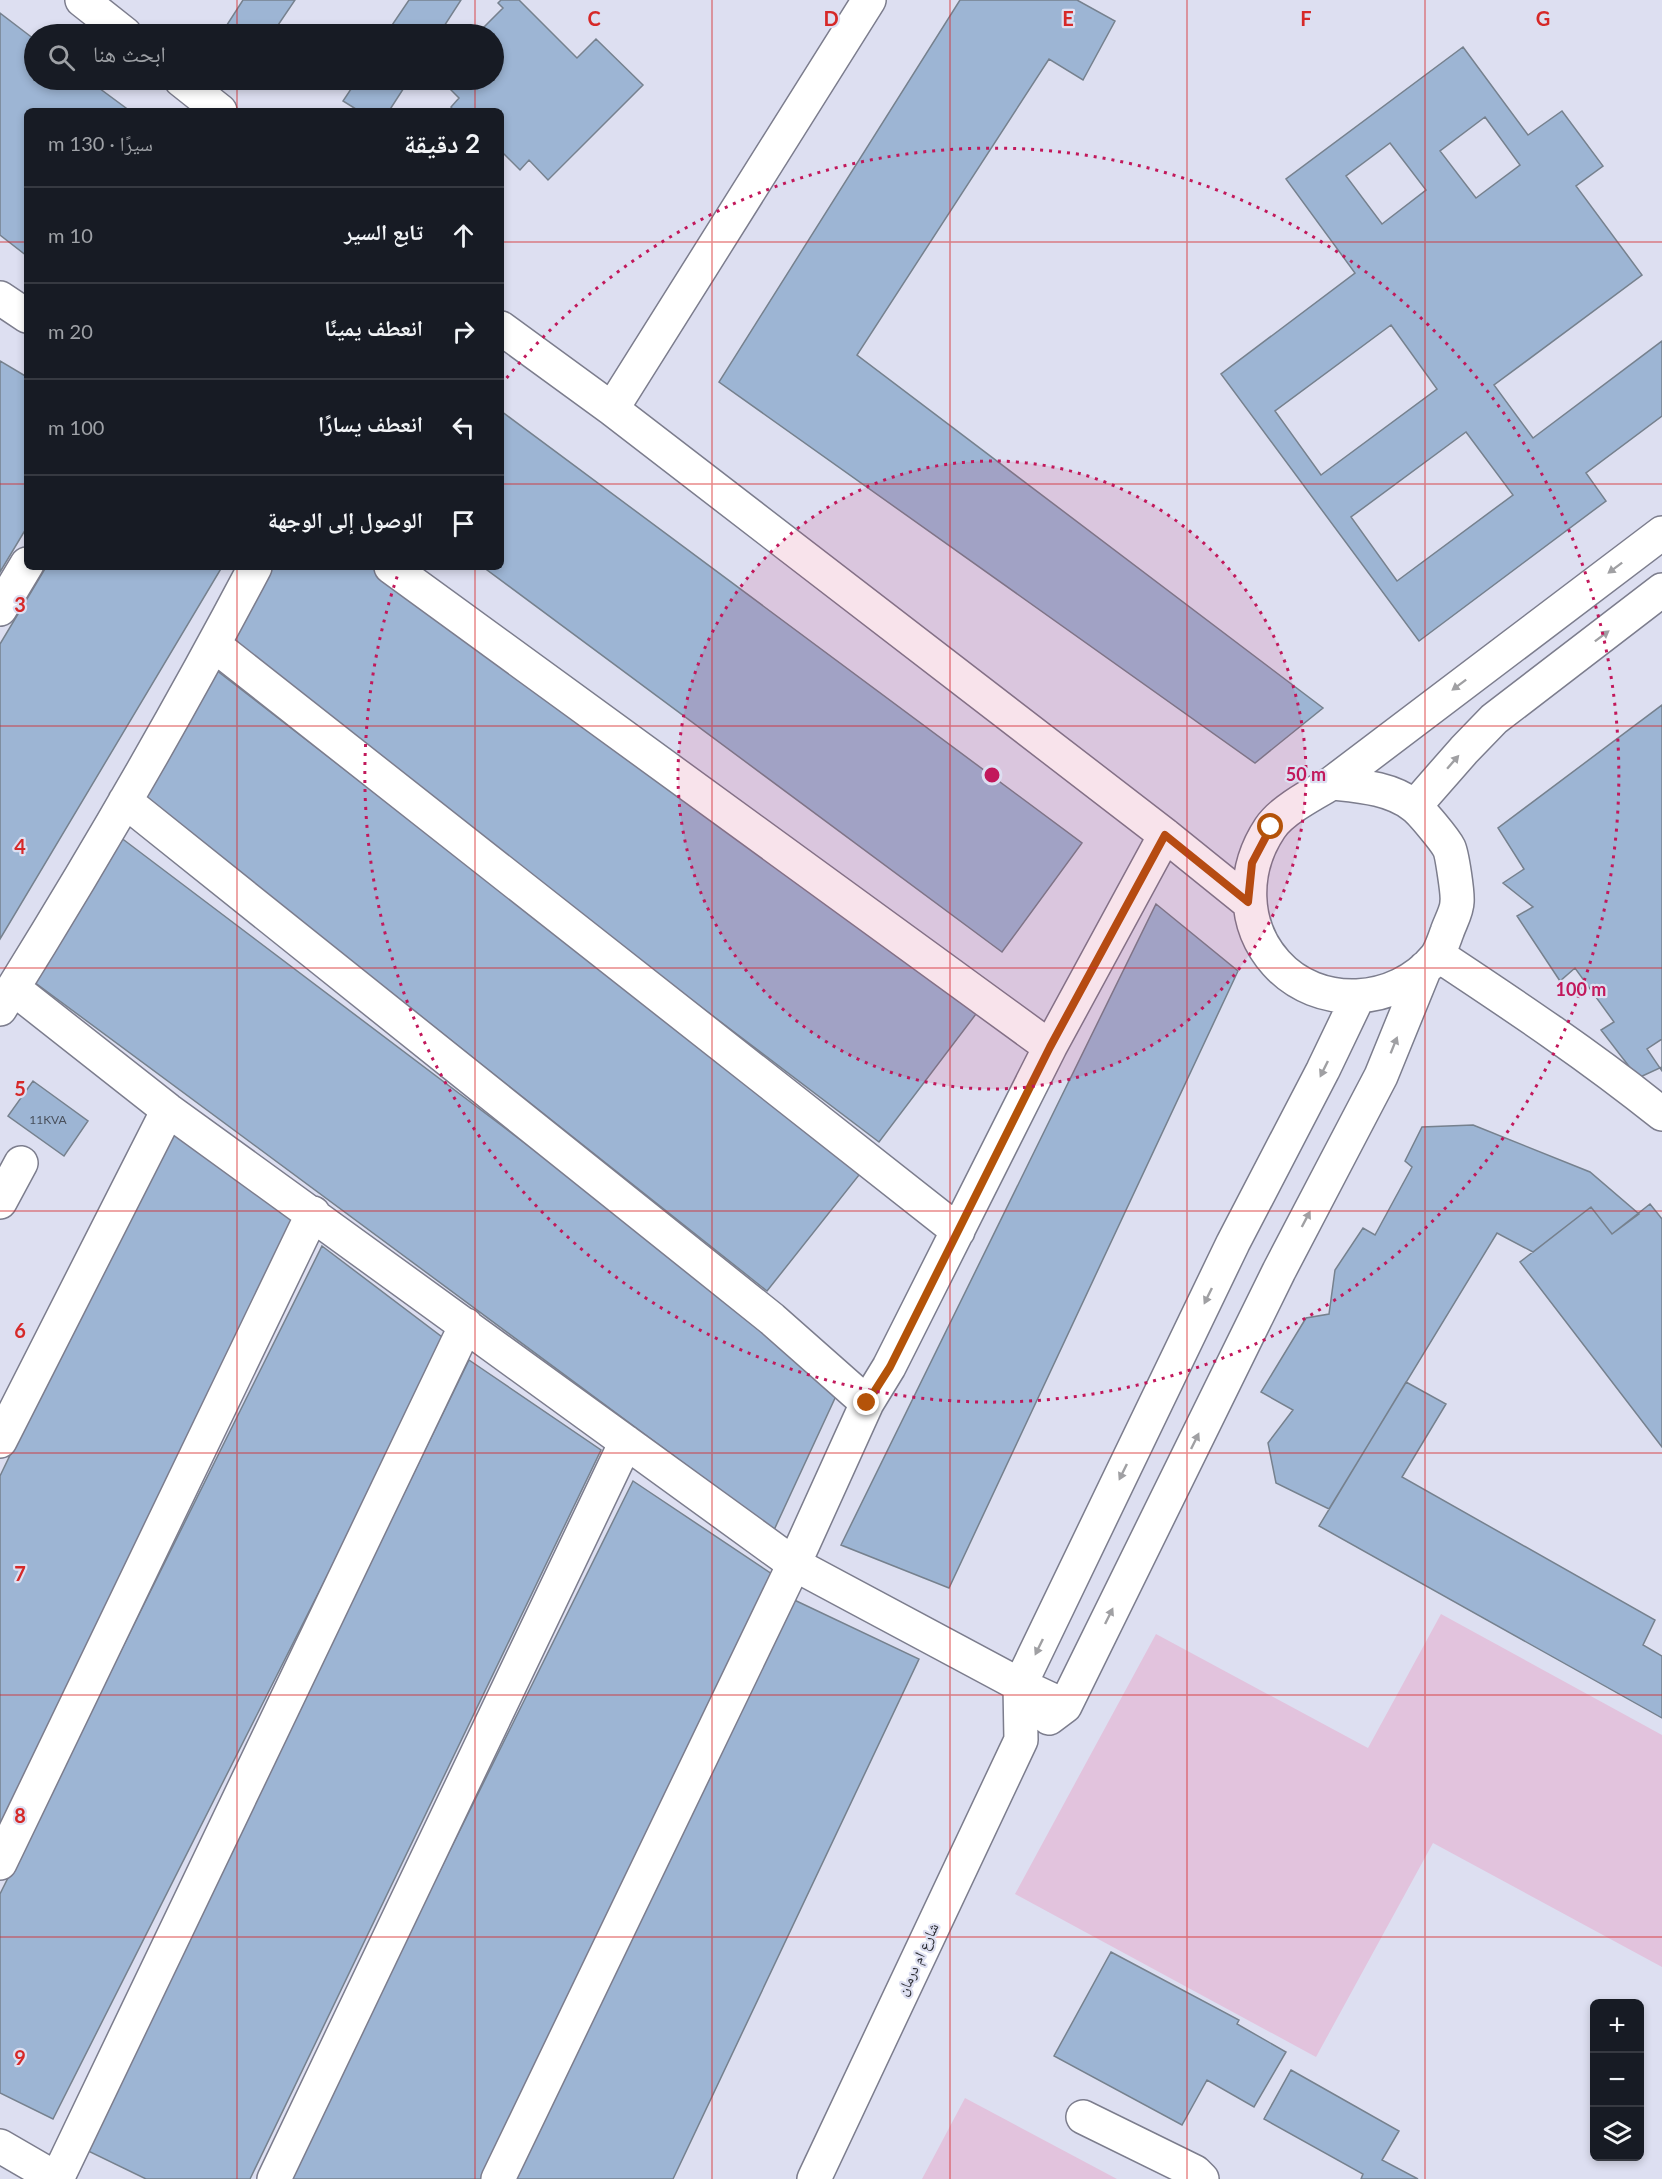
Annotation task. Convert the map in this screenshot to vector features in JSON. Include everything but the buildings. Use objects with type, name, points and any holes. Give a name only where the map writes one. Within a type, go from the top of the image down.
[{"type":"street","points":[[82,0],[112,24]]},
{"type":"street","points":[[612,409],[869,0]]},
{"type":"street","points":[[194,90],[216,108]]},
{"type":"street","points":[[0,298],[24,314]]},
{"type":"street","points":[[504,330],[612,409],[1165,835],[1248,902]]},
{"type":"street","points":[[1431,962],[1394,989],[1358,997],[1331,995],[1306,986],[1284,972],[1266,952],[1254,928],[1248,902],[1252,863],[1271,827],[1301,801],[1332,783],[1662,533]]},
{"type":"street","points":[[0,609],[24,569]]},
{"type":"street","points":[[253,570],[214,645],[125,801],[7,998],[313,1213],[794,1564],[1020,1686],[1065,1706]]},
{"type":"street","points":[[395,570],[1050,1047]]},
{"type":"street","points":[[1415,806],[1494,719],[1662,590]]},
{"type":"street","points":[[214,645],[958,1231]]},
{"type":"street","points":[[1021,1740],[1065,1706],[1279,1270],[1381,1076],[1458,903],[1450,849],[1415,806],[1391,794],[1365,787],[1332,783]]},
{"type":"street","points":[[125,801],[772,1319],[867,1403]]},
{"type":"street","points":[[498,2179],[794,1564],[867,1403],[890,1367],[1050,1047],[1165,835]]},
{"type":"street","points":[[1431,962],[1566,1040],[1662,1114]]},
{"type":"street","points":[[1021,1740],[1020,1686],[1233,1243],[1323,1070],[1358,997]]},
{"type":"street","points":[[0,1442],[168,1110]]},
{"type":"street","points":[[0,1202],[21,1163]]},
{"type":"street","points":[[0,1863],[313,1213]]},
{"type":"street","points":[[0,2146],[57,2179],[466,1325]]},
{"type":"street","points":[[274,2179],[626,1442]]},
{"type":"street","name":"شارع ام درمان","points":[[814,2179],[1021,1740]]},
{"type":"street","points":[[1083,2117],[1195,2172],[1202,2179]]},
{"type":"shaded area","points":[[1441,1614],[1662,1735],[1662,1967],[1433,1843],[1316,2057],[1015,1894],[1156,1634],[1368,1748]]},
{"type":"shaded area","points":[[965,2098],[1117,2179],[922,2179]]},
{"type":"route","points":[[867,1403],[890,1367],[1050,1047],[1165,835],[1248,902],[1252,863],[1271,827]]}]
